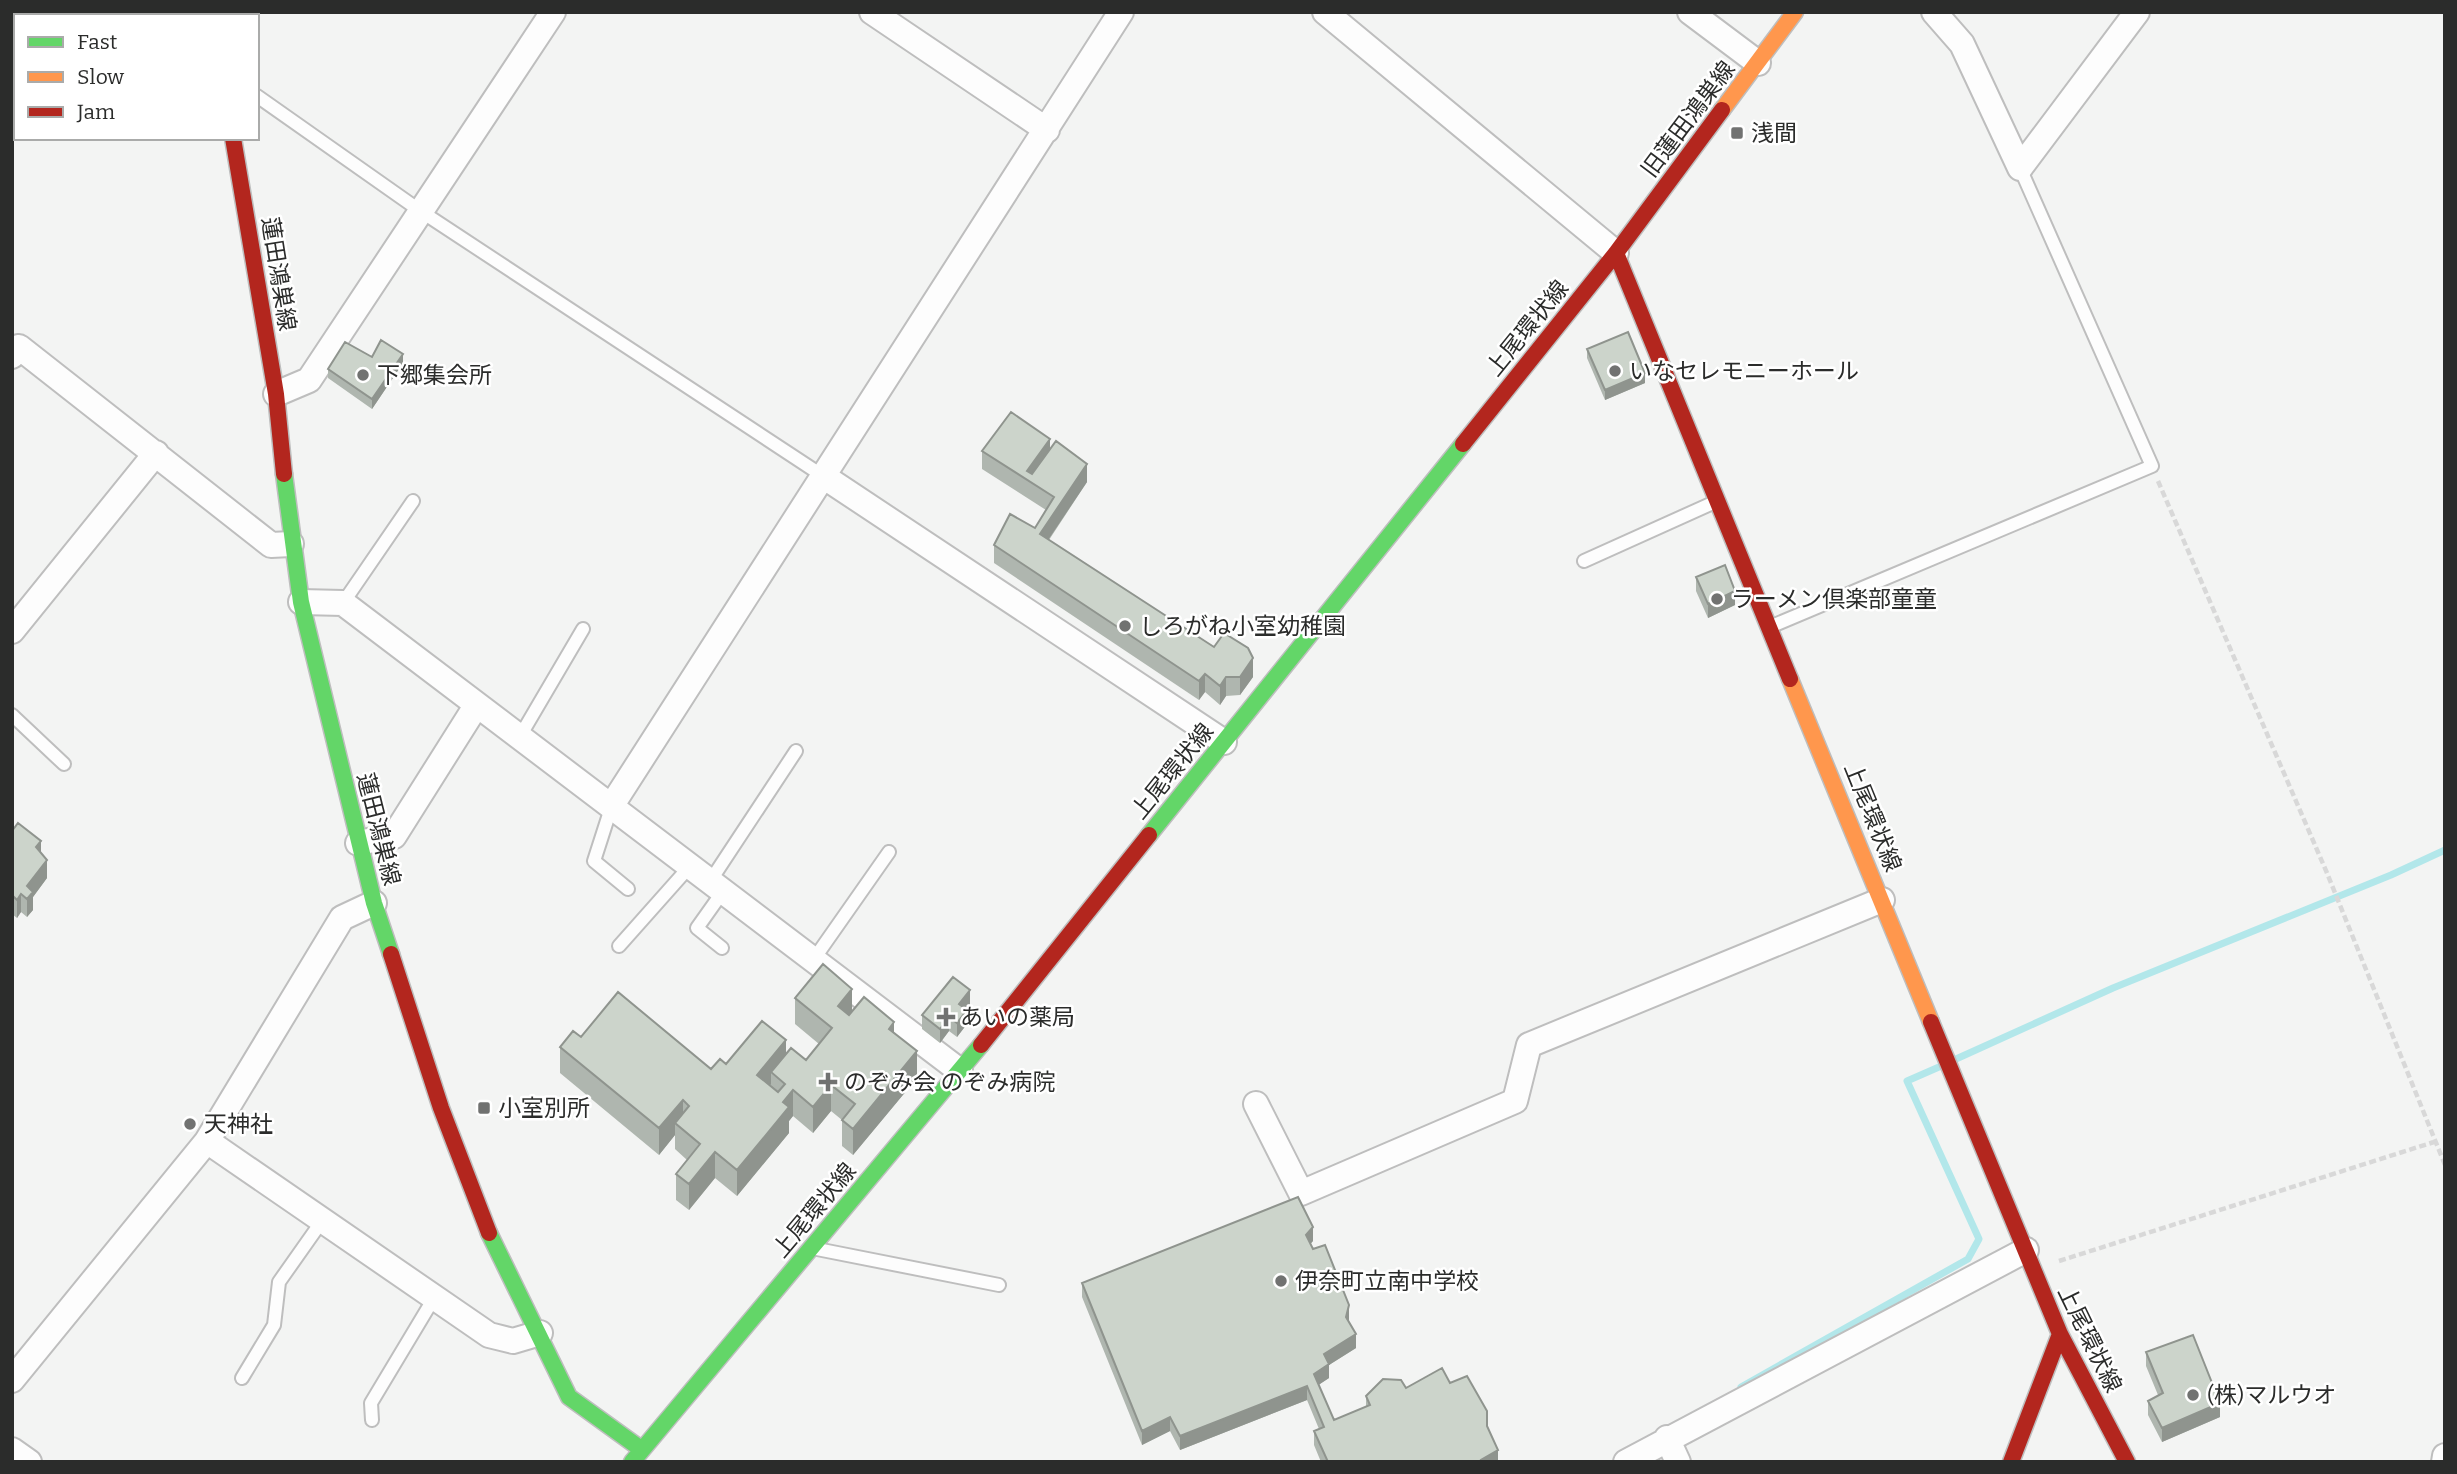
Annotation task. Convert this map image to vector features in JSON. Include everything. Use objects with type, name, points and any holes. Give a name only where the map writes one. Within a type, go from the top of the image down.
[{"type":"main road","name":"旧蓮田鴻巣線","points":[[1616,253],[1795,12]]},
{"type":"main road","name":"蓮田鴻巣線","points":[[233,140],[276,394],[291,544],[301,602],[374,902],[441,1108],[490,1234],[569,1397],[636,1456]]},
{"type":"main road","name":"上尾環状線","points":[[636,1456],[960,1071],[1616,253],[2060,1334],[2127,1462]]},
{"type":"main road","points":[[2011,1462],[2060,1334]]},
{"type":"street","points":[[276,394],[309,380],[419,210],[553,12]]},
{"type":"street","points":[[612,804],[1121,12]]},
{"type":"street","points":[[1325,12],[1616,253]]},
{"type":"street","points":[[1689,12],[1758,63]]},
{"type":"street","points":[[1934,12],[1962,44],[2021,168],[2137,12]]},
{"type":"street","points":[[881,15],[1047,130]]},
{"type":"street","points":[[12,356],[19,347],[271,545],[291,544]]},
{"type":"street","points":[[12,631],[156,453]]},
{"type":"street","points":[[823,476],[1224,742]]},
{"type":"street","points":[[301,602],[343,603],[519,739],[612,804],[960,1071]]},
{"type":"street","points":[[358,843],[394,836],[475,706]]},
{"type":"street","points":[[1256,1104],[1301,1194],[1515,1101],[1529,1045],[1882,900]]},
{"type":"street","points":[[12,1380],[207,1141],[342,918],[374,902]]},
{"type":"street","points":[[207,1141],[489,1335],[513,1341],[540,1333]]},
{"type":"street","points":[[1626,1462],[1667,1438],[2029,1260]]},
{"type":"street","points":[[1667,1438],[1678,1462]]},
{"type":"street","points":[[12,1450],[29,1462]]},
{"type":"street","points":[[2444,1462],[2445,1456]]},
{"type":"lane","points":[[259,97],[419,210],[823,476]]},
{"type":"lane","points":[[1770,627],[2151,466],[2021,168]]},
{"type":"lane","points":[[343,603],[413,501]]},
{"type":"lane","points":[[1584,561],[1718,501]]},
{"type":"lane","points":[[519,739],[583,629]]},
{"type":"lane","points":[[12,715],[64,764]]},
{"type":"lane","points":[[722,948],[697,928],[718,885],[796,751]]},
{"type":"lane","points":[[612,804],[594,862],[628,889]]},
{"type":"lane","points":[[814,959],[889,852]]},
{"type":"lane","points":[[619,946],[691,865]]},
{"type":"lane","points":[[242,1378],[274,1325],[279,1282],[322,1221]]},
{"type":"lane","points":[[813,1248],[999,1285]]},
{"type":"lane","points":[[372,1420],[371,1403],[434,1298]]},
{"type":"path","points":[[2151,466],[2327,873],[2445,1165]]},
{"type":"path","points":[[2029,1260],[2434,1142]]},
{"type":"building","points":[[1628,332],[1645,373],[1605,390],[1587,349]]},
{"type":"building","points":[[381,340],[403,354],[372,399],[328,369],[345,342],[372,357]]},
{"type":"building","points":[[1011,412],[1050,439],[1027,471],[1032,474],[1056,441],[1087,464],[1040,534],[1214,647],[1224,633],[1248,648],[1253,658],[1240,677],[1226,677],[1220,686],[1205,674],[1199,681],[994,545],[1010,514],[1035,528],[1054,497],[982,451]]},
{"type":"building","points":[[1725,565],[1735,591],[1708,604],[1696,577]]},
{"type":"building","points":[[18,823],[41,841],[36,847],[47,860],[27,886],[33,892],[27,899],[21,894],[17,900],[12,895],[12,831]]},
{"type":"building","points":[[823,964],[852,989],[838,1006],[849,1015],[864,997],[894,1022],[889,1029],[917,1051],[853,1129],[842,1120],[855,1104],[831,1085],[813,1107],[793,1090],[783,1102],[789,1107],[737,1170],[715,1152],[689,1184],[676,1174],[700,1144],[675,1123],[689,1106],[683,1100],[659,1128],[560,1047],[573,1031],[581,1037],[618,992],[711,1069],[720,1059],[726,1064],[762,1021],[786,1040],[757,1075],[778,1092],[785,1084],[771,1072],[791,1048],[806,1060],[832,1028],[795,998]]},
{"type":"building","points":[[953,977],[970,990],[959,1004],[967,1010],[957,1023],[949,1017],[940,1029],[922,1015]]},
{"type":"building","points":[[1298,1197],[1313,1227],[1306,1235],[1313,1249],[1325,1245],[1349,1305],[1346,1317],[1356,1334],[1324,1354],[1329,1364],[1314,1374],[1334,1420],[1370,1405],[1366,1396],[1383,1379],[1401,1380],[1406,1388],[1442,1368],[1450,1383],[1467,1376],[1487,1411],[1487,1426],[1498,1450],[1481,1460],[1482,1462],[1328,1462],[1314,1431],[1324,1427],[1307,1386],[1180,1436],[1170,1417],[1142,1431],[1082,1283]]},
{"type":"building","points":[[2193,1335],[2220,1403],[2162,1428],[2148,1401],[2163,1393],[2146,1352]]},
{"type":"waterway","points":[[1956,1059],[2113,988],[2391,875],[2445,850]]},
{"type":"waterway","points":[[1741,1387],[1968,1259],[1979,1239],[1907,1081],[1939,1067]]},
{"type":"traffic: fast","points":[[1149,835],[1463,444]]},
{"type":"traffic: fast","points":[[284,474],[301,602],[374,903],[391,954]]},
{"type":"traffic: fast","points":[[632,1462],[981,1045]]},
{"type":"traffic: fast","points":[[489,1233],[569,1397],[641,1449]]},
{"type":"traffic: slow","points":[[1722,110],[1795,12]]},
{"type":"traffic: slow","points":[[1790,679],[1931,1022]]},
{"type":"traffic: jam","points":[[1463,444],[1616,253],[1722,110]]},
{"type":"traffic: jam","points":[[233,140],[276,394],[284,474]]},
{"type":"traffic: jam","points":[[1616,253],[1790,679]]},
{"type":"traffic: jam","points":[[981,1045],[1149,835]]},
{"type":"traffic: jam","points":[[391,954],[441,1108],[489,1233]]},
{"type":"traffic: jam","points":[[1931,1022],[2060,1334],[2127,1462]]},
{"type":"traffic: jam","points":[[2011,1462],[2060,1334]]},
{"type":"place","name":"浅間","points":[[1737,133]]},
{"type":"place","name":"いなセレモニーホール","points":[[1615,371]]},
{"type":"place","name":"下郷集会所","points":[[363,375]]},
{"type":"place","name":"ラーメン倶楽部童童","points":[[1717,599]]},
{"type":"place","name":"しろがね小室幼稚園","points":[[1125,626]]},
{"type":"place","name":"あいの薬局","points":[[946,1017]]},
{"type":"place","name":"のぞみ会 のぞみ病院","points":[[828,1082]]},
{"type":"place","name":"小室別所","points":[[484,1108]]},
{"type":"place","name":"天神社","points":[[190,1124]]},
{"type":"place","name":"伊奈町立南中学校","points":[[1281,1281]]},
{"type":"place","name":"(株)マルウオ","points":[[2193,1395]]}]
